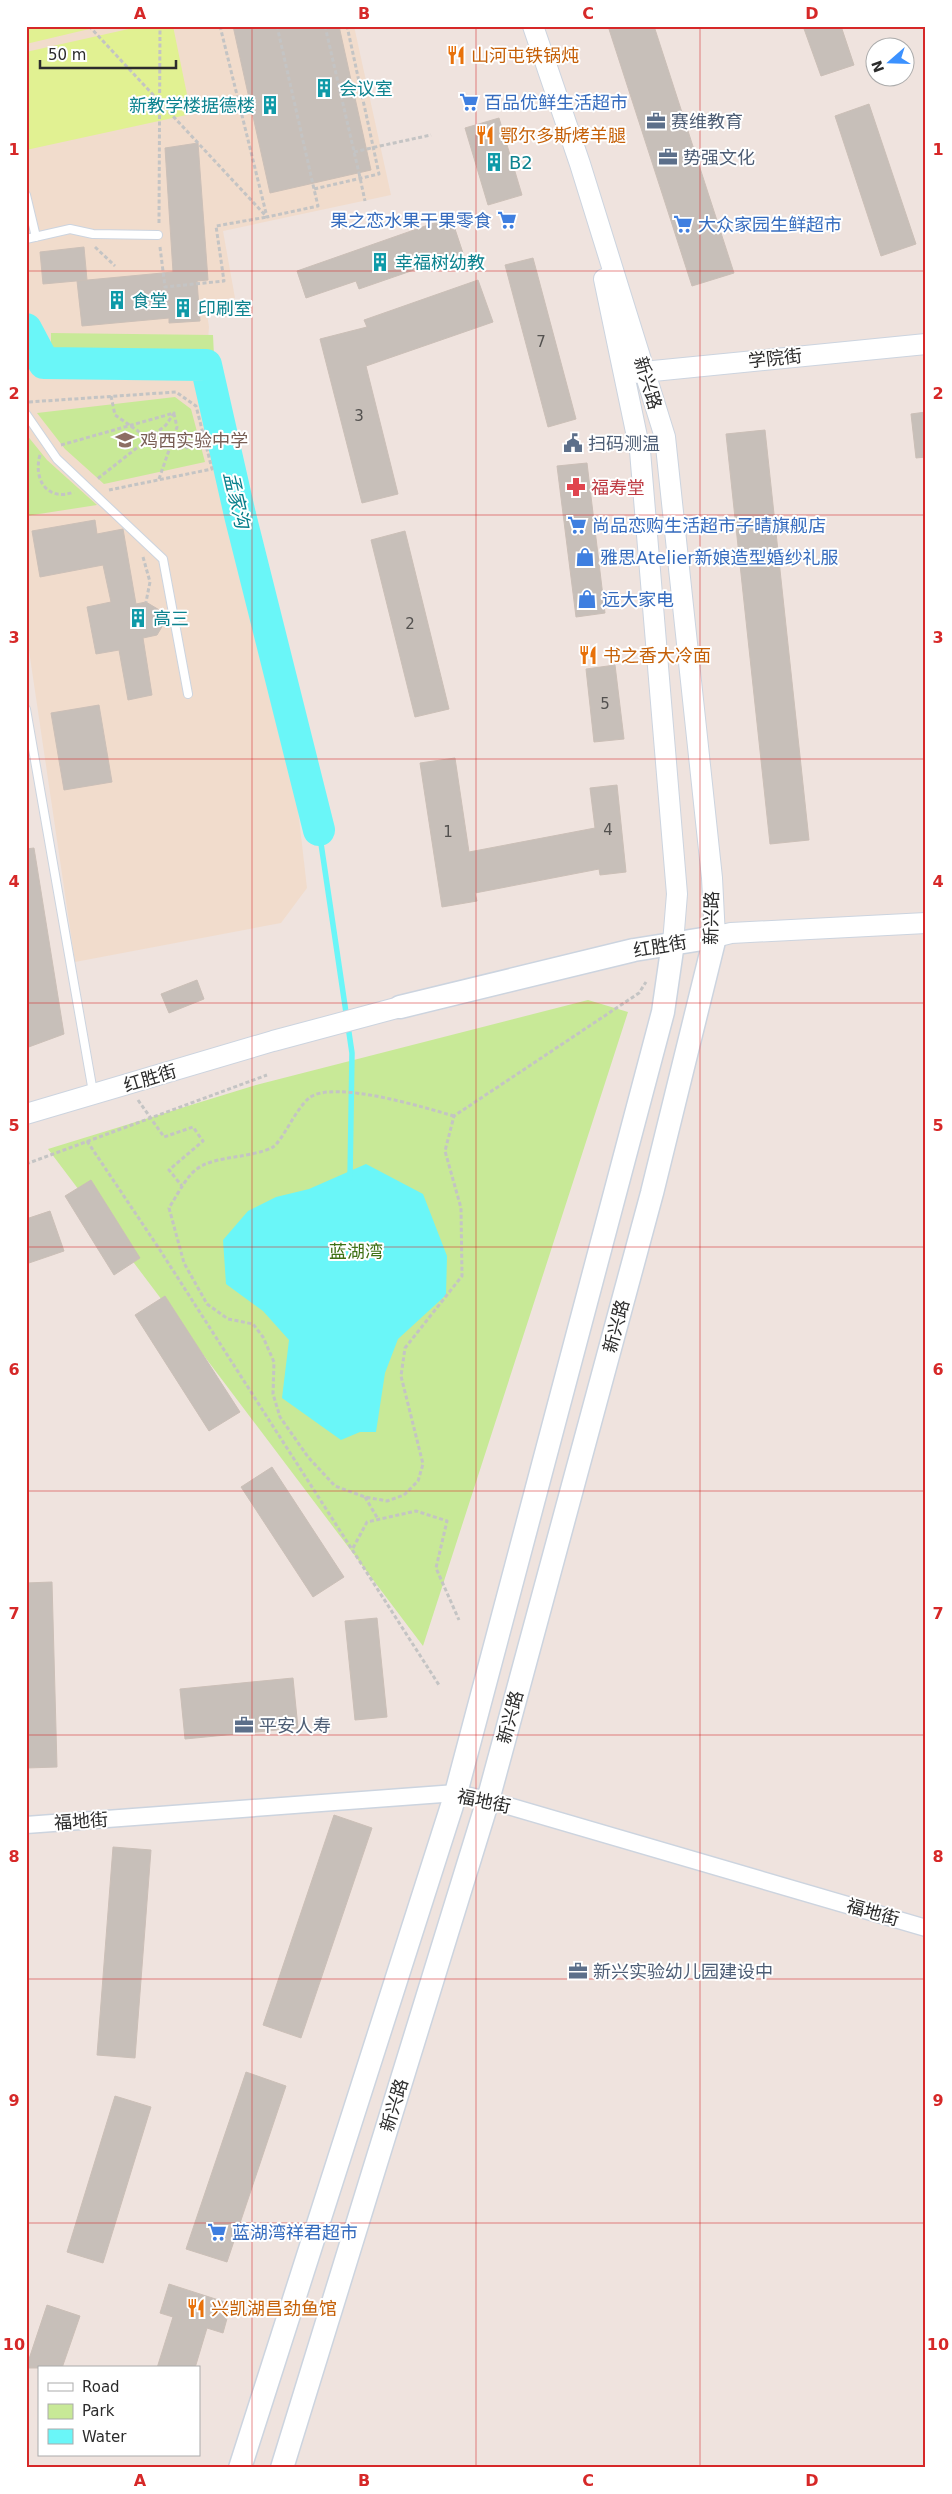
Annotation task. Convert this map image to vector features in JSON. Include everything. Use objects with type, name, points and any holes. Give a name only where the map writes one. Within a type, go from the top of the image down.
[{"type":"main road","name":"红胜街","points":[[400,1007],[634,950],[715,937]]},
{"type":"main road","name":"新兴路","points":[[282,2468],[488,1800],[652,1193],[715,937]]},
{"type":"main road","name":"新兴路","points":[[240,2468],[456,1793],[663,1012],[673,943]]},
{"type":"street","name":"新兴路","points":[[533,26],[580,164],[665,437],[712,878],[715,937]]},
{"type":"street","name":"新兴路","points":[[580,164],[640,451],[677,894],[673,943]]},
{"type":"street","name":"学院街","points":[[624,374],[926,344]]},
{"type":"street","name":"红胜街","points":[[715,937],[731,933],[926,923]]},
{"type":"street","name":"红胜街","points":[[26,1114],[273,1041],[400,1007]]},
{"type":"street","name":"福地街","points":[[26,1825],[456,1793],[488,1800],[926,1928]]},
{"type":"lane","points":[[26,196],[36,237]]},
{"type":"lane","points":[[26,239],[70,229],[93,234],[158,235]]},
{"type":"lane","points":[[26,414],[57,459],[163,559],[188,694]]},
{"type":"lane","points":[[26,709],[94,1094]]},
{"type":"path","points":[[89,26],[267,217]]},
{"type":"path","points":[[160,26],[158,235],[165,287],[224,281],[216,226],[318,206],[277,26]]},
{"type":"path","points":[[220,26],[267,217]]},
{"type":"path","points":[[325,26],[365,201]]},
{"type":"path","points":[[314,189],[379,174],[347,26]]},
{"type":"path","points":[[354,152],[431,135]]},
{"type":"path","points":[[26,402],[176,392],[196,406],[212,469],[106,491]]},
{"type":"path","points":[[111,396],[115,415],[138,431],[154,447],[169,442],[184,449],[203,435]]},
{"type":"path","points":[[159,480],[177,427],[174,413]]},
{"type":"path","points":[[90,485],[166,425],[174,413]]},
{"type":"path","points":[[55,447],[174,413]]},
{"type":"path","points":[[48,451],[40,454],[36,469],[42,484],[53,493],[66,495],[82,489]]},
{"type":"path","points":[[454,1116],[379,1096],[331,1092],[311,1096],[295,1113],[274,1146],[250,1154],[209,1160],[190,1174],[169,1208],[184,1263],[207,1304],[228,1319],[253,1324],[258,1330],[274,1362],[273,1394],[280,1417],[308,1458],[335,1486],[365,1497],[386,1501],[404,1495],[418,1481],[423,1464],[401,1376],[405,1348],[462,1276],[461,1208],[445,1151],[454,1116],[639,993],[648,979]]},
{"type":"path","points":[[26,1164],[267,1075]]},
{"type":"path","points":[[127,1084],[164,1138],[193,1127],[203,1141],[170,1170],[182,1186]]},
{"type":"path","points":[[87,1141],[439,1684]]},
{"type":"path","points":[[365,1497],[378,1519]]},
{"type":"path","points":[[352,1549],[367,1522],[416,1511],[447,1521],[436,1568],[459,1620]]},
{"type":"shaded area","name":"鸡西实验中学","points":[[26,26],[354,26],[391,195],[223,231],[235,298],[205,301],[209,327],[206,365],[291,749],[307,888],[281,923],[75,962],[26,630]]},
{"type":"green space","points":[[26,26],[102,26],[26,44]]},
{"type":"green space","points":[[142,26],[173,26],[191,114],[26,150],[26,52]]},
{"type":"green space","points":[[51,333],[213,335],[214,356],[51,355]]},
{"type":"green space","points":[[175,397],[191,409],[205,462],[104,484],[65,449],[37,413]]},
{"type":"green space","points":[[26,434],[47,460],[97,505],[26,516]]},
{"type":"green space","name":"蓝湖湾","points":[[588,1000],[628,1012],[423,1646],[48,1149],[256,1085]]},
{"type":"water","name":"蓝湖湾","points":[[366,1164],[423,1194],[447,1256],[446,1295],[398,1339],[385,1373],[376,1432],[360,1432],[341,1440],[282,1398],[289,1340],[263,1311],[226,1284],[223,1240],[248,1211],[276,1197],[309,1189]]},
{"type":"building","points":[[233,26],[339,26],[371,170],[270,193]]},
{"type":"building","points":[[608,26],[654,26],[734,273],[692,286]]},
{"type":"building","points":[[803,26],[841,26],[854,65],[821,76]]},
{"type":"building","points":[[869,104],[916,244],[881,256],[835,116]]},
{"type":"building","name":"B2","points":[[499,118],[522,195],[488,205],[465,128]]},
{"type":"building","points":[[198,143],[208,280],[197,281],[200,321],[169,323],[169,318],[82,326],[77,281],[173,272],[165,148]]},
{"type":"building","name":"幸福树幼教","points":[[451,217],[463,253],[359,289],[356,281],[306,298],[297,271]]},
{"type":"building","points":[[84,247],[87,280],[43,284],[40,252]]},
{"type":"building","points":[[533,258],[576,419],[548,427],[505,265]]},
{"type":"building","points":[[478,280],[493,322],[366,366],[398,494],[362,503],[320,339],[367,327],[364,320]]},
{"type":"building","points":[[926,412],[926,457],[916,458],[911,414]]},
{"type":"building","points":[[765,430],[809,840],[770,844],[726,434]]},
{"type":"building","points":[[587,463],[605,613],[576,617],[557,466]]},
{"type":"building","points":[[95,520],[97,534],[123,529],[136,604],[146,602],[161,611],[163,625],[157,635],[143,638],[152,695],[128,700],[119,650],[96,654],[87,607],[111,602],[103,565],[40,577],[32,531]]},
{"type":"building","points":[[405,531],[449,709],[415,717],[371,540]]},
{"type":"building","points":[[615,665],[624,739],[594,742],[586,669]]},
{"type":"building","points":[[99,705],[112,782],[64,790],[51,713]]},
{"type":"building","points":[[455,758],[469,852],[595,828],[590,788],[617,785],[626,872],[600,875],[599,869],[475,893],[477,901],[442,907],[420,763]]},
{"type":"building","points":[[34,848],[64,1034],[26,1048],[26,849]]},
{"type":"building","points":[[197,980],[204,999],[169,1013],[161,994]]},
{"type":"building","points":[[91,1180],[140,1258],[114,1275],[65,1196]]},
{"type":"building","points":[[50,1211],[64,1251],[26,1264],[26,1219]]},
{"type":"building","points":[[165,1296],[240,1412],[209,1431],[135,1315]]},
{"type":"building","points":[[272,1467],[344,1577],[313,1597],[241,1487]]},
{"type":"building","points":[[52,1582],[57,1767],[26,1768],[26,1583]]},
{"type":"building","points":[[377,1618],[387,1717],[355,1720],[345,1621]]},
{"type":"building","points":[[293,1678],[298,1728],[185,1739],[180,1689]]},
{"type":"building","points":[[334,1815],[372,1828],[301,2038],[263,2025]]},
{"type":"building","points":[[113,1847],[151,1850],[135,2058],[97,2055]]},
{"type":"building","points":[[246,2072],[286,2086],[227,2262],[186,2249]]},
{"type":"building","points":[[115,2096],[151,2107],[103,2263],[67,2252]]},
{"type":"building","points":[[169,2284],[231,2304],[223,2333],[207,2328],[196,2366],[158,2366],[173,2317],[160,2313]]},
{"type":"building","points":[[47,2305],[80,2316],[63,2366],[26,2368]]},
{"type":"waterway","name":"孟家沟","points":[[26,329],[44,363],[206,365],[240,515],[319,830]]},
{"type":"waterway","points":[[319,830],[352,1053],[350,1178]]},
{"type":"place","name":"山河屯铁锅炖","points":[[456,55]]},
{"type":"place","name":"会议室","points":[[324,88]]},
{"type":"place","name":"百品优鲜生活超市","points":[[469,102]]},
{"type":"place","name":"新教学楼据德楼","points":[[270,105]]},
{"type":"place","name":"赛维教育","points":[[656,121]]},
{"type":"place","name":"鄂尔多斯烤羊腿","points":[[485,135]]},
{"type":"place","name":"势强文化","points":[[668,157]]},
{"type":"place","name":"B2","points":[[494,162]]},
{"type":"place","name":"果之恋水果干果零食","points":[[507,220]]},
{"type":"place","name":"大众家园生鲜超市","points":[[683,224]]},
{"type":"place","name":"幸福树幼教","points":[[380,262]]},
{"type":"place","name":"食堂","points":[[117,300]]},
{"type":"place","name":"印刷室","points":[[183,308]]},
{"type":"place","name":"鸡西实验中学","points":[[125,440]]},
{"type":"place","name":"扫码测温","points":[[573,443]]},
{"type":"place","name":"福寿堂","points":[[576,487]]},
{"type":"place","name":"尚品恋购生活超市子晴旗舰店","points":[[577,525]]},
{"type":"place","name":"雅思Atelier新娘造型婚纱礼服","points":[[585,557]]},
{"type":"place","name":"远大家电","points":[[587,599]]},
{"type":"place","name":"高三","points":[[138,618]]},
{"type":"place","name":"书之香大冷面","points":[[588,655]]},
{"type":"place","name":"平安人寿","points":[[244,1725]]},
{"type":"place","name":"新兴实验幼儿园建设中","points":[[578,1971]]},
{"type":"place","name":"蓝湖湾祥君超市","points":[[217,2232]]},
{"type":"place","name":"兴凯湖昌劲鱼馆","points":[[196,2308]]}]
